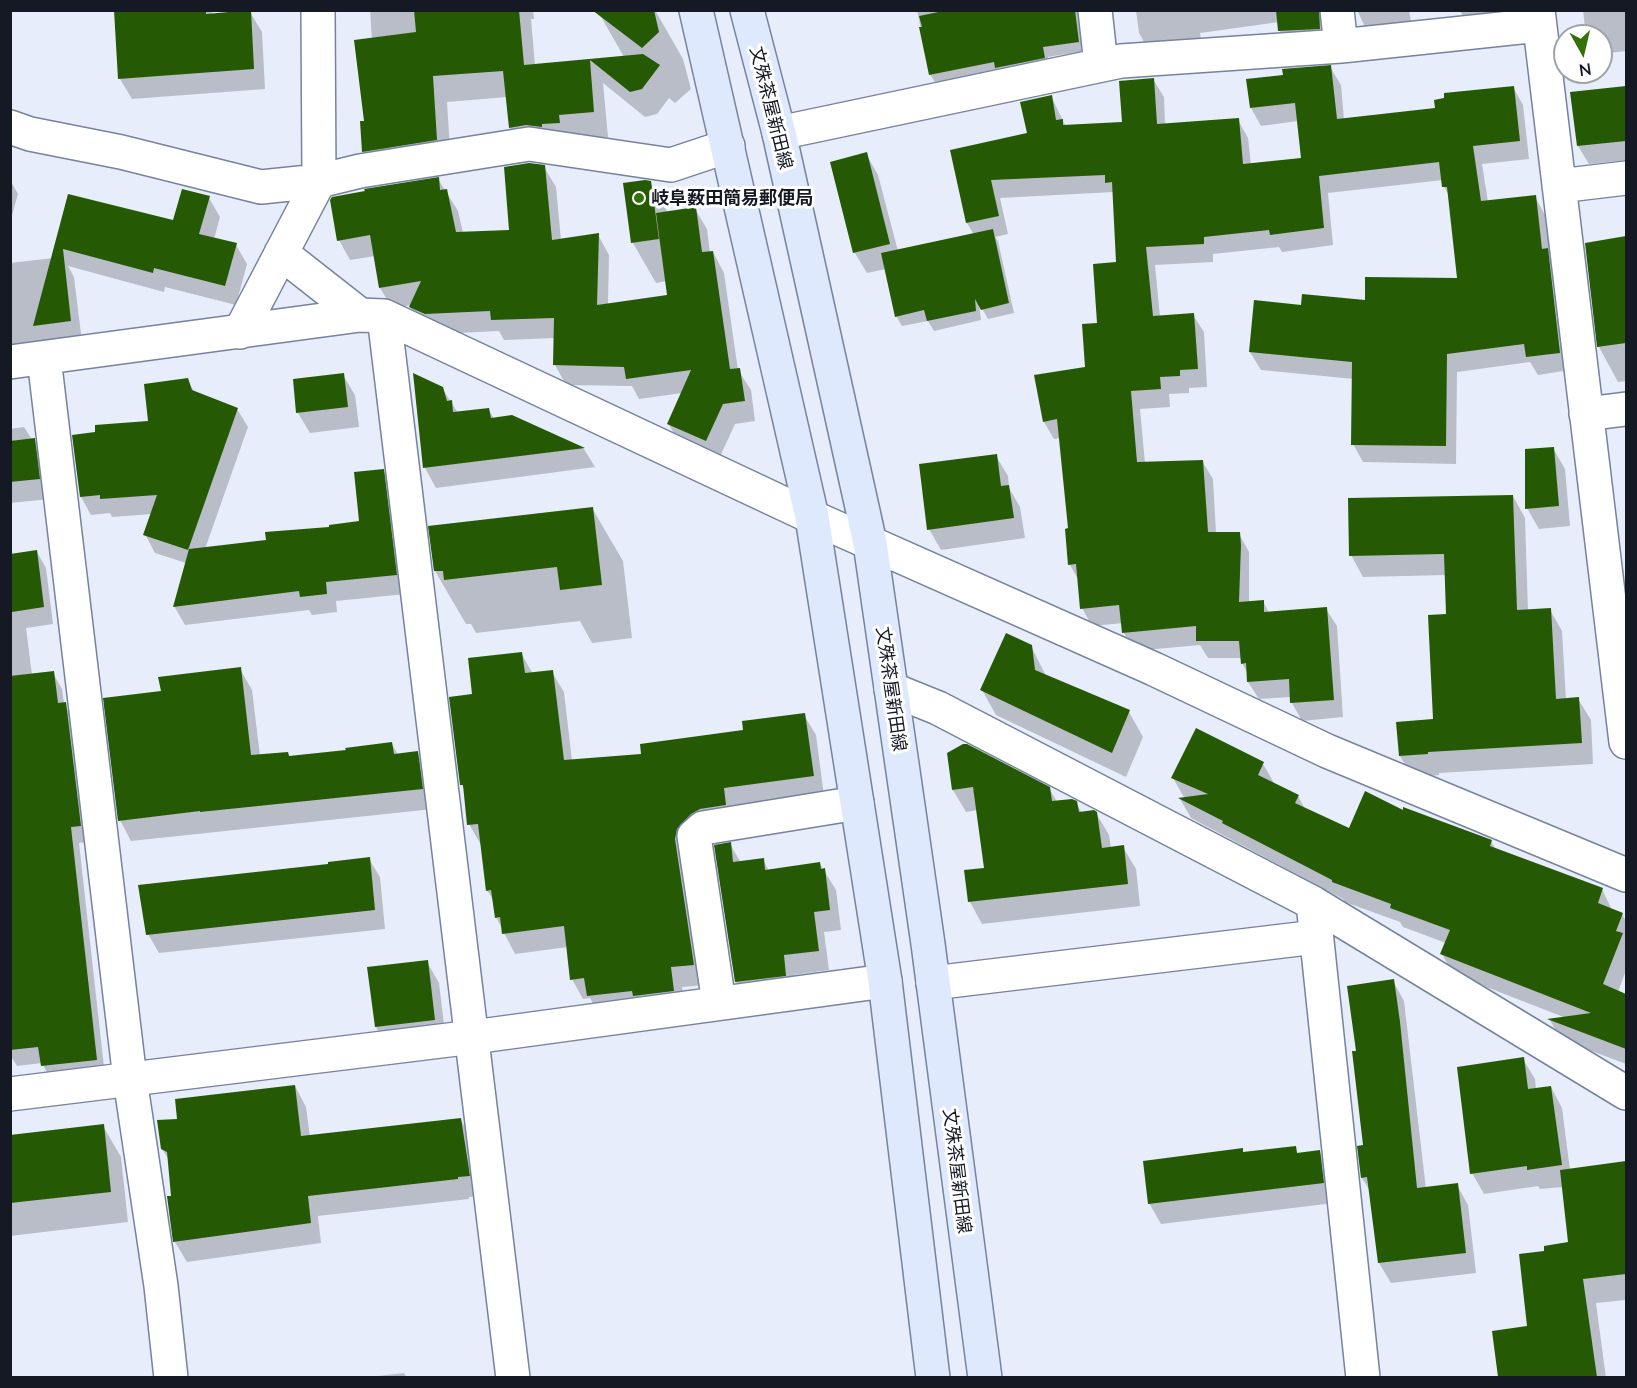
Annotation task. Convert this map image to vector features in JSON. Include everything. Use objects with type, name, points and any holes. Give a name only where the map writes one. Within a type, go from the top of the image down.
[{"type":"main road","points":[[696,10],[812,517],[885,981],[933,1377]]},
{"type":"main road","name":"文殊茶屋新田線","points":[[747,10],[779,133],[870,543],[933,983],[984,1377]]},
{"type":"street","points":[[240,332],[319,181],[318,10]]},
{"type":"street","points":[[1095,10],[1101,65]]},
{"type":"street","points":[[1336,10],[1341,46]]},
{"type":"street","points":[[779,133],[1121,61],[1341,46],[1538,18],[1626,742]]},
{"type":"street","points":[[10,127],[30,134],[121,152],[261,188],[319,181],[360,171],[529,144],[671,165],[728,146]]},
{"type":"street","points":[[1558,186],[1626,178]]},
{"type":"street","points":[[281,253],[372,315],[812,517],[1154,669],[1327,751],[1626,875]]},
{"type":"street","points":[[10,362],[372,315]]},
{"type":"street","points":[[372,315],[473,1037],[513,1377]]},
{"type":"street","points":[[44,358],[130,1079],[161,1286],[171,1377]]},
{"type":"street","points":[[1586,414],[1626,409]]},
{"type":"street","points":[[891,689],[938,708],[1313,903],[1626,1092]]},
{"type":"street","points":[[719,1003],[694,836],[703,828],[857,803]]},
{"type":"street","points":[[1313,903],[1363,1377]]},
{"type":"street","points":[[933,983],[1316,937]]},
{"type":"street","points":[[10,1094],[473,1037],[885,981]]},
{"type":"building","points":[[114,10],[206,10],[206,14],[251,10],[254,69],[118,79]]},
{"type":"building","points":[[414,10],[519,10],[524,65],[643,54],[660,65],[642,89],[630,92],[590,60],[594,112],[559,115],[560,123],[542,124],[542,127],[526,125],[509,128],[503,71],[433,76],[437,140],[362,152],[360,121],[364,121],[354,40],[416,32]]},
{"type":"building","points":[[592,10],[654,10],[659,32],[642,48]]},
{"type":"building","points":[[948,10],[1075,10],[1079,42],[1043,47],[1045,58],[995,68],[994,62],[929,75],[919,27],[922,27],[919,16]]},
{"type":"building","points":[[1276,10],[1319,10],[1320,29],[1278,31]]},
{"type":"building","points":[[1331,65],[1337,119],[1435,108],[1434,100],[1444,98],[1444,93],[1514,86],[1520,141],[1473,146],[1481,201],[1536,195],[1542,249],[1548,248],[1560,353],[1526,357],[1524,344],[1447,354],[1446,446],[1351,445],[1352,362],[1249,352],[1254,300],[1301,305],[1302,294],[1365,300],[1365,277],[1457,278],[1447,187],[1442,187],[1439,162],[1319,176],[1324,228],[1270,235],[1269,230],[1204,237],[1204,244],[1146,247],[1153,316],[1194,313],[1198,369],[1180,370],[1180,376],[1160,377],[1161,389],[1131,391],[1137,462],[1203,460],[1208,532],[1240,532],[1239,602],[1264,600],[1264,612],[1327,607],[1334,700],[1290,703],[1289,679],[1247,682],[1246,663],[1241,664],[1239,641],[1196,641],[1196,626],[1122,633],[1119,605],[1080,609],[1076,564],[1068,565],[1065,529],[1068,528],[1057,419],[1043,422],[1034,375],[1085,367],[1082,324],[1097,323],[1093,264],[1116,262],[1112,182],[1105,183],[1105,175],[991,180],[999,216],[966,223],[950,150],[1027,133],[1020,102],[1052,95],[1056,120],[1063,119],[1063,125],[1122,122],[1119,81],[1154,78],[1157,124],[1239,118],[1243,164],[1301,158],[1295,103],[1250,108],[1246,79],[1283,75],[1282,69]]},
{"type":"building","points":[[1626,86],[1626,141],[1577,146],[1570,92]]},
{"type":"building","points":[[867,152],[890,244],[853,253],[830,162]]},
{"type":"building","points":[[529,163],[545,165],[552,240],[599,233],[597,305],[667,295],[656,213],[696,207],[702,252],[713,251],[730,369],[740,368],[745,401],[723,404],[706,441],[667,424],[691,370],[626,379],[624,367],[553,365],[554,318],[491,320],[490,311],[425,314],[409,307],[421,281],[379,288],[370,235],[337,241],[330,200],[332,197],[365,191],[364,189],[439,177],[440,190],[447,189],[456,232],[509,230],[504,167]]},
{"type":"building","points":[[651,181],[659,239],[631,243],[623,183]]},
{"type":"building","points":[[182,189],[210,196],[199,234],[237,243],[225,286],[154,268],[153,273],[63,249],[71,321],[33,326],[68,194],[173,220]]},
{"type":"building","points":[[993,229],[1009,303],[981,310],[975,299],[976,311],[927,321],[924,310],[895,317],[881,253]]},
{"type":"building","points":[[1626,236],[1626,343],[1597,347],[1585,243]]},
{"type":"building","points":[[344,373],[348,407],[296,413],[293,379]]},
{"type":"building","points":[[413,373],[443,387],[447,401],[452,400],[453,412],[489,408],[491,418],[512,415],[585,448],[423,468]]},
{"type":"building","points":[[188,378],[192,390],[238,408],[188,550],[143,535],[157,495],[100,499],[100,495],[80,497],[72,435],[95,432],[95,425],[148,421],[144,384]]},
{"type":"building","points":[[35,438],[40,479],[10,482],[10,441]]},
{"type":"building","points":[[1554,447],[1559,506],[1525,509],[1525,449]]},
{"type":"building","points":[[997,454],[1001,486],[1009,485],[1014,518],[927,530],[919,464]]},
{"type":"building","points":[[384,469],[397,575],[326,582],[327,594],[300,597],[299,591],[173,607],[189,549],[266,540],[265,532],[329,527],[329,525],[359,521],[354,472]]},
{"type":"building","points":[[1513,495],[1517,610],[1551,608],[1556,699],[1579,697],[1582,743],[1428,752],[1428,754],[1399,756],[1396,722],[1433,719],[1428,615],[1446,614],[1444,554],[1349,556],[1348,498]]},
{"type":"building","points":[[593,507],[602,585],[560,590],[557,567],[444,580],[443,571],[434,571],[428,526]]},
{"type":"building","points":[[37,550],[44,607],[12,612],[10,554]]},
{"type":"building","points":[[1006,633],[1032,645],[1035,670],[1130,710],[1112,753],[980,690]]},
{"type":"building","points":[[522,652],[525,673],[553,670],[564,760],[641,754],[640,744],[743,730],[742,721],[805,713],[814,776],[724,788],[726,805],[700,809],[691,814],[677,829],[675,839],[694,965],[671,967],[674,991],[633,996],[632,991],[587,996],[584,978],[570,980],[564,926],[502,934],[500,917],[495,918],[491,890],[486,891],[478,824],[467,825],[449,697],[472,694],[468,658]]},
{"type":"building","points":[[241,667],[251,755],[288,752],[289,756],[392,742],[394,754],[418,751],[423,789],[118,821],[103,698],[161,691],[158,677]]},
{"type":"building","points":[[54,671],[58,703],[66,702],[81,826],[71,827],[97,1060],[41,1066],[38,1047],[10,1050],[10,676]]},
{"type":"building","points":[[1196,728],[1264,762],[1258,775],[1299,795],[1295,803],[1349,828],[1365,791],[1403,810],[1403,807],[1492,840],[1490,846],[1603,888],[1598,903],[1623,913],[1616,931],[1623,933],[1603,984],[1626,994],[1626,1049],[1547,1019],[1591,1013],[1440,954],[1450,930],[1390,908],[1391,904],[1332,882],[1178,798],[1208,794],[1171,778]]},
{"type":"building","points":[[963,744],[1050,787],[1052,801],[1072,799],[1077,801],[1079,812],[1094,810],[1097,812],[1102,848],[1124,845],[1128,884],[968,902],[964,870],[984,868],[973,787],[952,790],[947,753]]},
{"type":"building","points":[[731,842],[733,862],[764,858],[765,870],[820,862],[821,869],[825,868],[830,910],[814,912],[819,951],[784,955],[786,976],[735,982],[714,845]]},
{"type":"building","points":[[370,857],[375,910],[146,935],[138,885],[328,864],[328,862]]},
{"type":"building","points":[[428,960],[435,1020],[375,1027],[367,967]]},
{"type":"building","points":[[1394,979],[1417,1188],[1458,1183],[1466,1253],[1378,1263],[1367,1177],[1361,1178],[1357,1146],[1363,1145],[1352,1051],[1356,1051],[1347,986]]},
{"type":"building","points":[[1524,1057],[1528,1089],[1551,1086],[1562,1165],[1527,1170],[1527,1166],[1470,1174],[1457,1067]]},
{"type":"building","points":[[295,1085],[301,1136],[461,1118],[470,1176],[308,1196],[311,1223],[173,1242],[167,1196],[171,1196],[167,1152],[161,1149],[157,1120],[177,1119],[175,1099]]},
{"type":"building","points":[[104,1124],[111,1192],[10,1203],[10,1135]]},
{"type":"building","points":[[1296,1146],[1297,1153],[1320,1150],[1324,1183],[1148,1204],[1143,1161],[1243,1148],[1243,1152]]},
{"type":"building","points":[[1626,1161],[1626,1274],[1583,1279],[1597,1377],[1498,1377],[1492,1331],[1527,1326],[1519,1254],[1544,1251],[1544,1246],[1568,1242],[1560,1170]]},
{"type":"place","name":"岐阜薮田簡易郵便局","points":[[639,198]]}]
